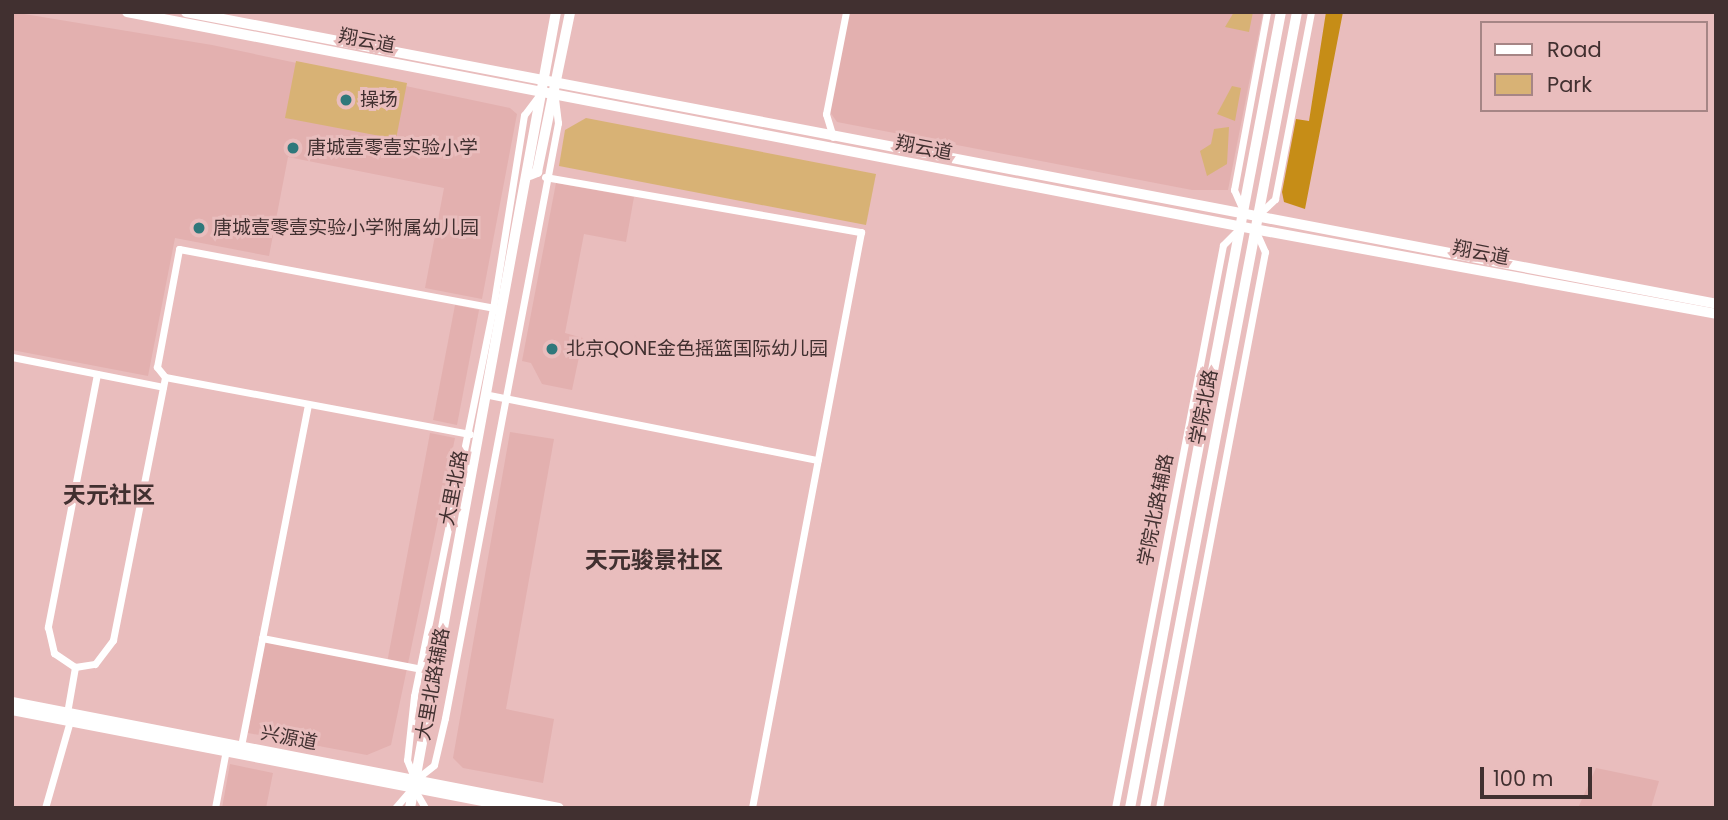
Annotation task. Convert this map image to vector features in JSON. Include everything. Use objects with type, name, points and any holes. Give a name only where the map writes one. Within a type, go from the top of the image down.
[{"type":"main road","name":"翔云道","points":[[127,12],[541,92],[555,97],[1716,304]]},
{"type":"main road","name":"翔云道","points":[[186,12],[1248,219]]},
{"type":"main road","name":"大里北路","points":[[410,808],[530,175],[526,167],[556,12]]},
{"type":"main road","name":"大里北路","points":[[530,175],[537,172],[555,97],[570,12]]},
{"type":"main road","name":"学院北路","points":[[1145,808],[1238,325],[1254,229],[1248,219],[1281,12]]},
{"type":"main road","name":"学院北路","points":[[1130,808],[1248,219],[1297,12]]},
{"type":"main road","name":"翔云道","points":[[1254,229],[1716,314]]},
{"type":"main road","points":[[1164,634],[1178,637]]},
{"type":"main road","name":"兴源道","points":[[12,702],[68,717],[226,750],[559,808]]},
{"type":"main road","name":"兴源道","points":[[12,710],[241,746],[518,808]]},
{"type":"street","points":[[833,138],[826,114],[846,12]]},
{"type":"street","points":[[1248,219],[1234,190],[1267,12]]},
{"type":"street","name":"学院北路辅路","points":[[1115,808],[1223,245],[1248,219],[1275,199],[1311,12]]},
{"type":"street","name":"大里北路辅路","points":[[425,808],[407,760],[467,433],[493,308],[524,115],[541,92]]},
{"type":"street","name":"大里北路辅路","points":[[396,808],[414,784],[435,765],[443,730],[502,397],[558,123],[555,97]]},
{"type":"street","points":[[545,177],[861,232],[752,808]]},
{"type":"street","points":[[1158,808],[1265,252],[1254,229]]},
{"type":"street","points":[[481,437],[165,377],[157,367],[179,249],[505,310]]},
{"type":"street","points":[[1238,325],[1251,327]]},
{"type":"street","points":[[12,357],[163,387]]},
{"type":"street","points":[[97,374],[48,627],[54,653],[75,667],[95,664],[113,640],[165,377]]},
{"type":"street","points":[[489,395],[818,460]]},
{"type":"street","points":[[241,746],[308,405]]},
{"type":"street","points":[[1150,630],[1164,634]]},
{"type":"street","points":[[1178,637],[1191,639]]},
{"type":"street","points":[[262,638],[436,672]]},
{"type":"street","points":[[45,808],[68,717],[75,667]]},
{"type":"street","points":[[215,808],[226,750]]},
{"type":"street","points":[[1121,778],[1135,782]]},
{"type":"street","points":[[1149,785],[1162,788]]},
{"type":"shaded area","points":[[12,12],[212,45],[510,108],[517,114],[482,299],[425,288],[444,188],[288,157],[269,256],[175,238],[148,376],[12,350]]},
{"type":"shaded area","points":[[849,12],[1263,12],[1228,190],[1192,190],[837,122],[830,112]]},
{"type":"shaded area","points":[[1326,12],[1343,12],[1305,209],[1284,202],[1282,192],[1296,119],[1309,121]]},
{"type":"shaded area","points":[[556,183],[634,197],[626,242],[584,234],[565,333],[583,338],[572,390],[542,384],[531,363],[522,361]]},
{"type":"shaded area","points":[[455,305],[479,310],[457,425],[433,420]]},
{"type":"shaded area","points":[[510,432],[554,439],[506,709],[554,719],[543,783],[463,768],[453,758]]},
{"type":"shaded area","points":[[430,433],[455,438],[391,745],[367,755],[248,733],[265,642],[387,663]]},
{"type":"shaded area","points":[[230,764],[273,773],[266,808],[222,808]]},
{"type":"shaded area","points":[[1596,768],[1659,781],[1651,808],[1578,808]]},
{"type":"green space","points":[[1234,12],[1253,12],[1249,32],[1225,27]]},
{"type":"green space","name":"操场","points":[[296,61],[407,83],[396,139],[285,118]]},
{"type":"green space","points":[[1232,86],[1241,88],[1235,121],[1217,114]]},
{"type":"green space","points":[[586,118],[876,174],[866,225],[559,166],[565,130]]},
{"type":"green space","points":[[1229,127],[1227,164],[1207,176],[1200,151],[1211,144],[1214,129]]},
{"type":"place","name":"操场","points":[[346,100]]},
{"type":"place","name":"唐城壹零壹实验小学","points":[[293,148]]},
{"type":"place","name":"唐城壹零壹实验小学附属幼儿园","points":[[199,228]]},
{"type":"place","name":"北京QONE金色摇篮国际幼儿园","points":[[552,349]]},
{"type":"district","name":"天元社区","points":[[109,495]]},
{"type":"district","name":"天元骏景社区","points":[[654,560]]}]
